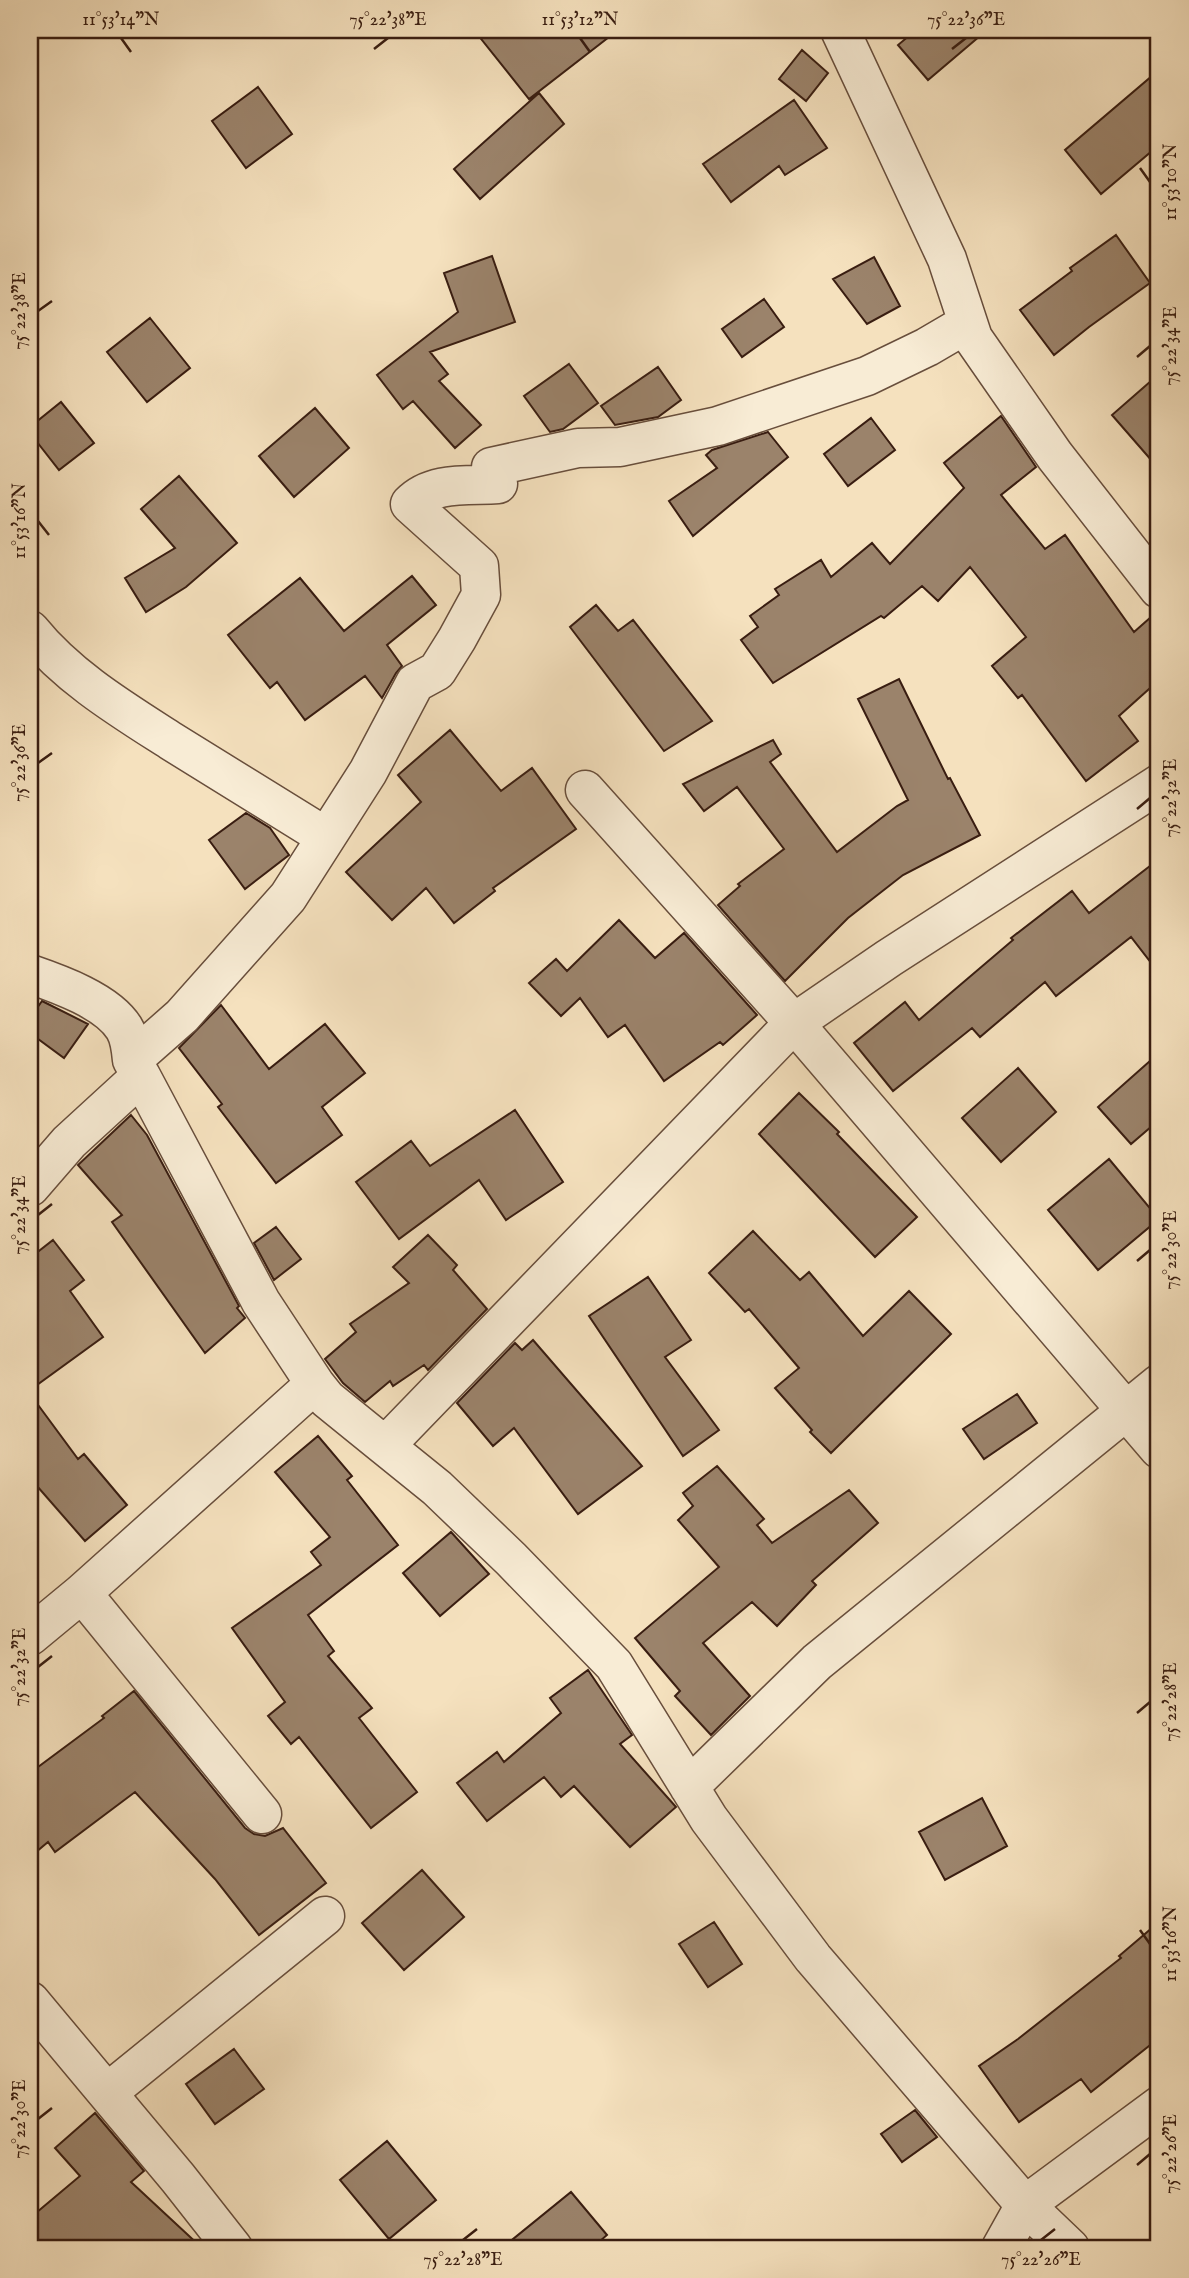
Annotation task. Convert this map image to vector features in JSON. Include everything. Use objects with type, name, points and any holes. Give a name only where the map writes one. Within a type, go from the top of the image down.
[{"type":"street","points":[[840,30],[947,259],[973,338],[1055,456],[1159,589]]},
{"type":"street","points":[[30,1187],[288,897],[368,772],[415,683],[437,671],[481,595],[479,566],[444,533],[415,511],[410,504],[419,495],[444,486],[498,484],[491,467],[579,448],[620,447],[718,426],[763,412],[867,376],[927,347],[968,323]]},
{"type":"street","points":[[30,629],[75,676],[119,707],[326,836]]},
{"type":"street","points":[[385,1446],[794,1023],[889,958],[1159,785]]},
{"type":"street","points":[[584,790],[794,1023],[1159,1449]]},
{"type":"street","points":[[30,974],[63,985],[102,1007],[123,1027],[137,1068],[261,1302],[315,1384],[327,1398],[437,1488],[511,1559],[614,1665],[709,1819],[813,1958],[1025,2205],[1070,2248]]},
{"type":"street","points":[[30,1636],[82,1593],[315,1384]]},
{"type":"street","points":[[689,1787],[817,1662],[1159,1384]]},
{"type":"street","points":[[82,1593],[262,1814]]},
{"type":"street","points":[[107,2093],[325,1916]]},
{"type":"street","points":[[30,2001],[233,2248]]},
{"type":"street","points":[[1001,2248],[1025,2205],[1159,2106]]},
{"type":"building","points":[[474,30],[618,30],[529,99]]},
{"type":"building","points":[[916,30],[987,30],[928,80],[898,45]]},
{"type":"building","points":[[802,50],[828,73],[806,101],[779,79]]},
{"type":"building","points":[[1159,70],[1159,145],[1101,194],[1065,150]]},
{"type":"building","points":[[258,87],[292,134],[246,168],[212,121]]},
{"type":"building","points":[[539,93],[564,124],[480,199],[454,169]]},
{"type":"building","points":[[794,100],[827,148],[785,175],[779,166],[731,202],[703,164]]},
{"type":"building","points":[[1116,235],[1150,283],[1054,355],[1020,310],[1072,271],[1070,268]]},
{"type":"building","points":[[492,256],[515,322],[430,352],[448,374],[439,381],[481,425],[455,448],[413,401],[403,409],[377,375],[458,312],[444,273]]},
{"type":"building","points":[[874,257],[900,306],[867,324],[833,279]]},
{"type":"building","points":[[764,299],[784,327],[742,357],[722,329]]},
{"type":"building","points":[[150,318],[190,368],[147,402],[107,352]]},
{"type":"building","points":[[569,364],[598,403],[563,429],[550,432],[524,396]]},
{"type":"building","points":[[658,367],[681,400],[658,417],[615,425],[601,406]]},
{"type":"building","points":[[1159,374],[1159,469],[1112,415]]},
{"type":"building","points":[[61,402],[94,443],[59,470],[30,433],[30,427]]},
{"type":"building","points":[[315,408],[349,448],[294,497],[259,456]]},
{"type":"building","points":[[1001,416],[1036,467],[1001,495],[1045,549],[1065,535],[1134,632],[1159,610],[1159,680],[1119,716],[1138,741],[1086,781],[1022,695],[1018,698],[992,666],[1026,637],[970,567],[938,601],[922,586],[884,618],[881,616],[773,683],[741,640],[758,627],[750,616],[779,595],[775,589],[821,560],[831,577],[872,543],[890,564],[964,488],[944,463]]},
{"type":"building","points":[[871,418],[895,450],[848,486],[824,454]]},
{"type":"building","points":[[768,432],[788,457],[693,536],[669,501],[717,468],[706,455],[712,450]]},
{"type":"building","points":[[179,476],[237,543],[186,587],[146,612],[125,578],[175,548],[141,509]]},
{"type":"building","points":[[412,576],[436,605],[387,645],[402,666],[382,698],[365,676],[305,720],[277,682],[270,688],[228,635],[300,578],[344,631]]},
{"type":"building","points":[[596,605],[618,631],[633,620],[712,721],[664,751],[570,627]]},
{"type":"building","points":[[899,679],[948,779],[950,778],[980,835],[903,875],[848,918],[785,981],[718,905],[740,886],[738,884],[784,849],[737,787],[704,811],[683,784],[773,740],[781,754],[770,762],[837,852],[908,800],[858,699]]},
{"type":"building","points":[[450,730],[501,791],[532,768],[576,829],[493,888],[495,891],[454,923],[426,888],[392,920],[346,872],[421,802],[398,775]]},
{"type":"building","points":[[246,813],[270,828],[289,855],[245,889],[209,840]]},
{"type":"building","points":[[1159,859],[1159,973],[1131,937],[1056,996],[1045,982],[980,1037],[972,1028],[893,1091],[854,1043],[905,1002],[919,1020],[1013,940],[1011,938],[1072,891],[1089,913]]},
{"type":"building","points":[[619,920],[655,958],[684,933],[757,1015],[723,1045],[720,1042],[664,1081],[625,1025],[608,1037],[580,998],[561,1016],[529,983],[556,959],[567,971]]},
{"type":"building","points":[[42,1001],[88,1024],[64,1058],[30,1033],[30,1018]]},
{"type":"building","points":[[221,1005],[269,1069],[325,1024],[365,1073],[322,1107],[342,1135],[276,1183],[218,1107],[222,1104],[179,1048]]},
{"type":"building","points":[[1159,1053],[1159,1120],[1131,1144],[1098,1107]]},
{"type":"building","points":[[1018,1068],[1056,1112],[1001,1162],[962,1118]]},
{"type":"building","points":[[799,1093],[917,1217],[875,1257],[759,1134]]},
{"type":"building","points":[[515,1110],[563,1182],[506,1220],[479,1180],[399,1239],[356,1182],[411,1141],[430,1166]]},
{"type":"building","points":[[131,1115],[147,1135],[239,1306],[237,1308],[245,1318],[205,1353],[112,1222],[122,1215],[78,1165]]},
{"type":"building","points":[[1109,1159],[1159,1219],[1098,1270],[1048,1210]]},
{"type":"building","points":[[276,1227],[301,1259],[274,1280],[254,1243]]},
{"type":"building","points":[[753,1231],[800,1280],[809,1272],[863,1336],[909,1291],[951,1334],[831,1453],[810,1432],[812,1430],[775,1388],[799,1368],[749,1309],[745,1312],[709,1273]]},
{"type":"building","points":[[428,1235],[457,1265],[453,1270],[487,1309],[428,1370],[424,1365],[393,1386],[390,1381],[365,1402],[343,1383],[325,1359],[356,1332],[350,1324],[409,1283],[393,1267]]},
{"type":"building","points":[[53,1240],[84,1280],[70,1291],[103,1337],[30,1390],[30,1258]]},
{"type":"building","points":[[648,1277],[691,1340],[665,1357],[719,1430],[683,1456],[589,1316]]},
{"type":"building","points":[[533,1340],[642,1466],[578,1514],[514,1428],[493,1446],[457,1403],[515,1343],[522,1350]]},
{"type":"building","points":[[30,1394],[78,1459],[84,1454],[127,1505],[85,1541],[30,1478]]},
{"type":"building","points":[[1017,1394],[1037,1423],[984,1459],[963,1429]]},
{"type":"building","points":[[318,1436],[352,1476],[347,1480],[398,1545],[308,1615],[334,1651],[328,1656],[372,1708],[359,1718],[417,1792],[371,1828],[299,1737],[291,1744],[268,1716],[285,1702],[232,1628],[321,1565],[311,1552],[330,1537],[275,1472]]},
{"type":"building","points":[[717,1466],[764,1519],[757,1525],[772,1543],[849,1490],[878,1523],[812,1581],[816,1585],[777,1626],[752,1602],[703,1643],[750,1696],[711,1735],[675,1696],[680,1691],[635,1638],[719,1567],[678,1520],[693,1506],[683,1493]]},
{"type":"building","points":[[451,1532],[489,1574],[440,1616],[403,1573]]},
{"type":"building","points":[[588,1670],[632,1735],[620,1744],[676,1807],[630,1847],[574,1786],[561,1797],[544,1777],[487,1821],[457,1783],[497,1752],[504,1762],[561,1713],[550,1698]]},
{"type":"building","points":[[134,1691],[245,1828],[254,1834],[265,1836],[283,1828],[326,1883],[259,1935],[215,1879],[135,1792],[55,1852],[48,1842],[30,1857],[30,1773],[104,1718],[102,1716]]},
{"type":"building","points":[[982,1798],[1007,1846],[945,1880],[919,1832]]},
{"type":"building","points":[[422,1870],[464,1917],[404,1970],[362,1923]]},
{"type":"building","points":[[714,1922],[742,1964],[708,1987],[679,1944]]},
{"type":"building","points":[[1159,1922],[1159,2038],[1091,2092],[1081,2079],[1019,2122],[979,2066],[1018,2039],[1121,1958],[1119,1956]]},
{"type":"building","points":[[234,2049],[264,2089],[215,2124],[186,2084]]},
{"type":"building","points":[[915,2110],[937,2137],[902,2162],[881,2134]]},
{"type":"building","points":[[95,2113],[144,2171],[131,2182],[202,2248],[30,2248],[30,2218],[80,2176],[55,2148]]},
{"type":"building","points":[[387,2141],[436,2200],[389,2239],[340,2180]]},
{"type":"building","points":[[571,2192],[607,2235],[592,2248],[502,2248]]}]
